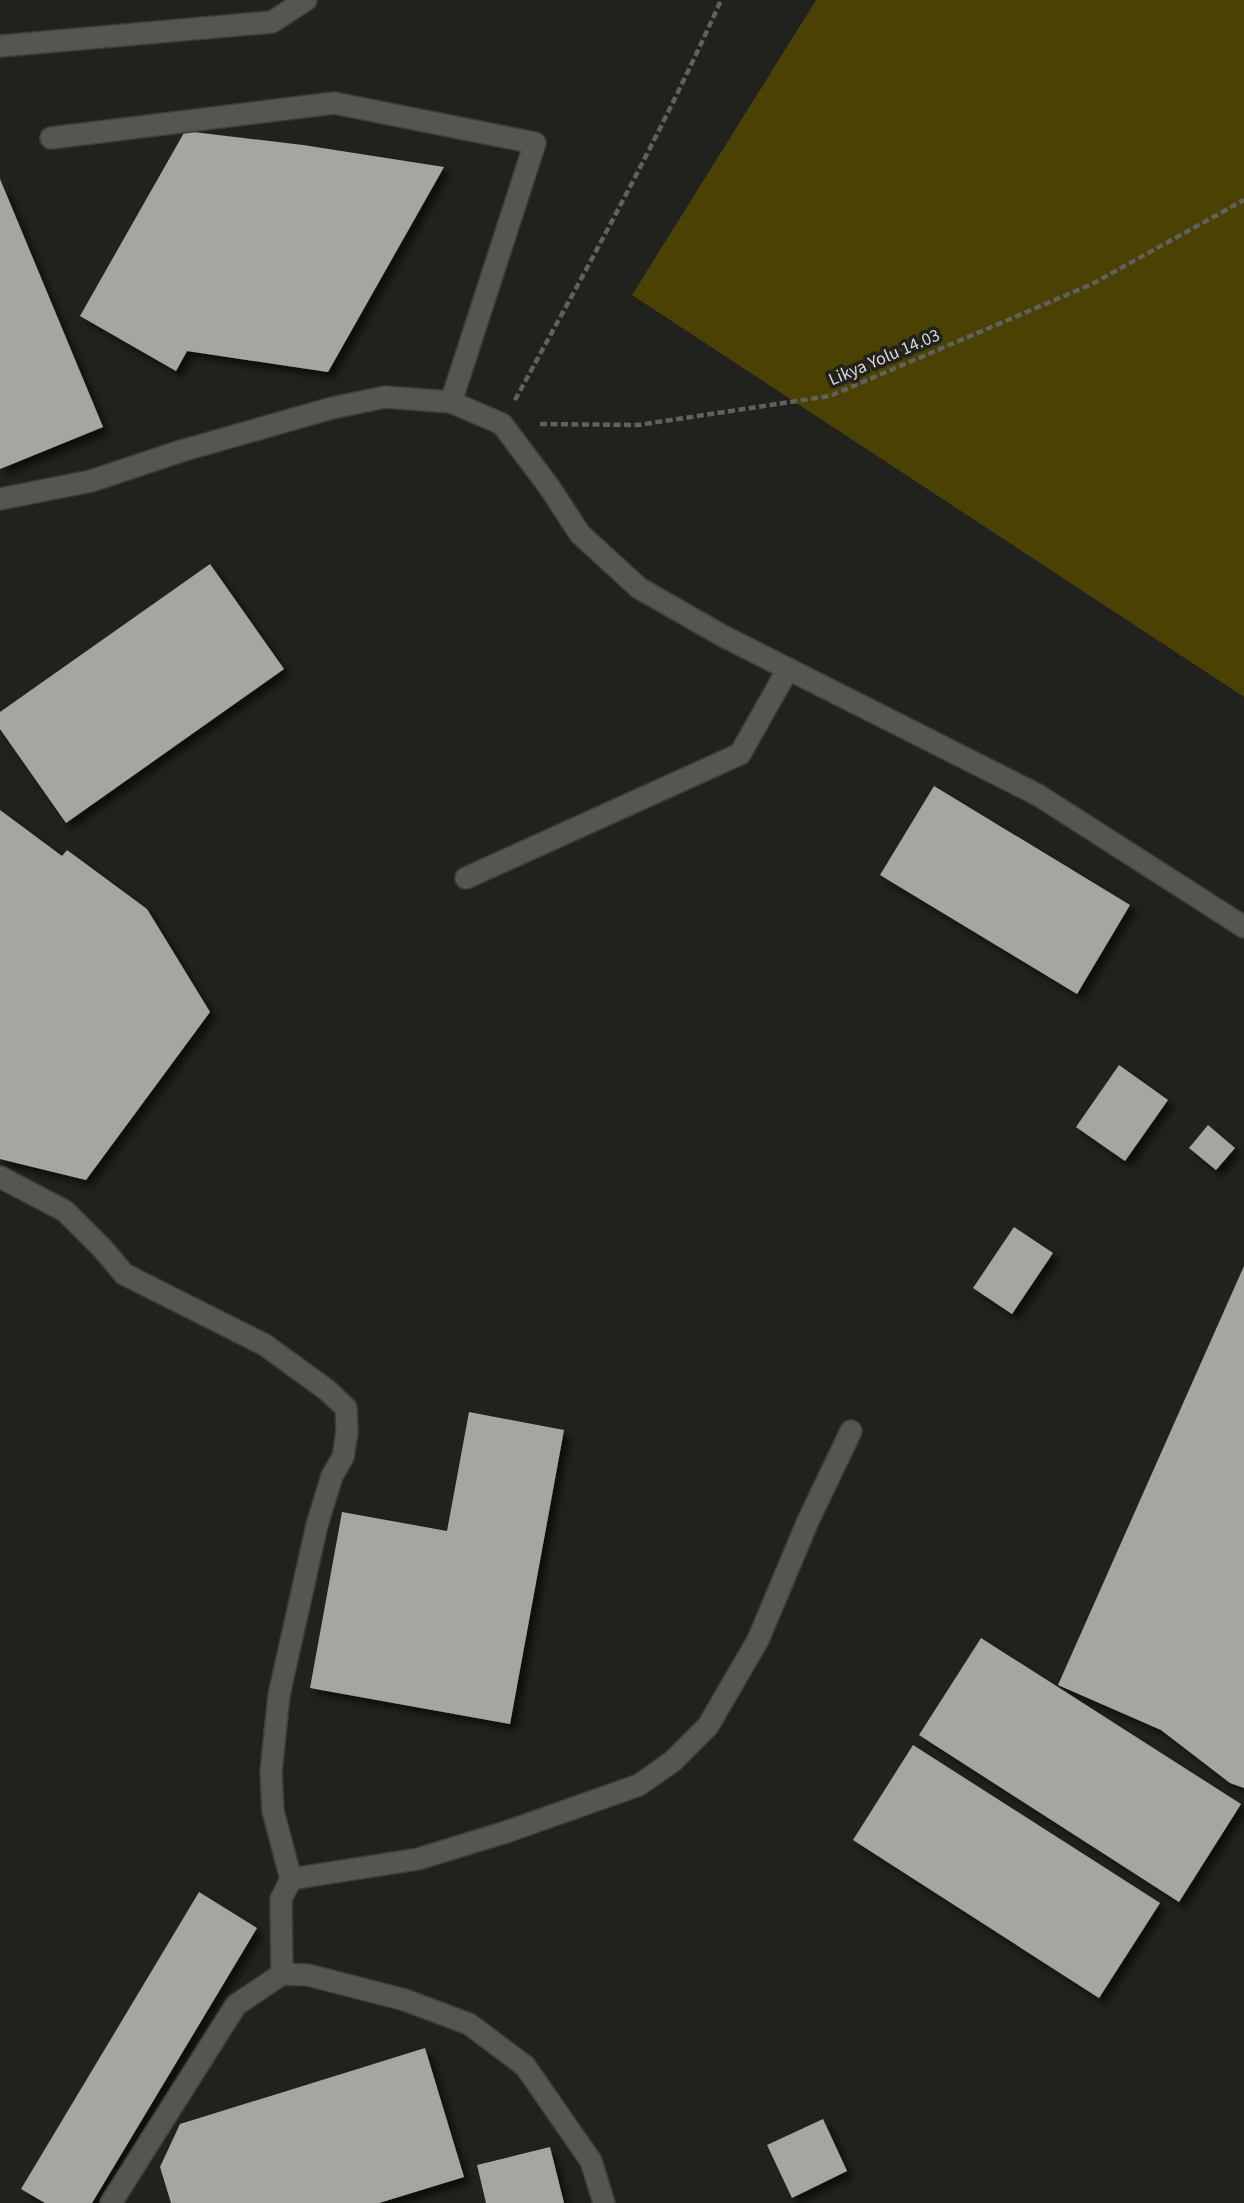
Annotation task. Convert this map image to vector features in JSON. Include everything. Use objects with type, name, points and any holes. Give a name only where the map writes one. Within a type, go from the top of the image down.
[{"type":"street","points":[[0,46],[272,22],[306,0]]},
{"type":"street","points":[[51,138],[334,103],[535,143],[451,402]]},
{"type":"street","points":[[0,499],[92,481],[332,408],[385,397],[451,402],[502,424],[550,488],[580,534],[639,588],[723,636],[1038,795],[1244,927]]},
{"type":"street","points":[[466,878],[740,754],[788,669]]},
{"type":"street","points":[[0,1177],[65,1211],[124,1274],[265,1345],[327,1390],[346,1408],[347,1432],[343,1457],[332,1476],[317,1525],[279,1695],[271,1772],[273,1811],[291,1879],[281,1899],[282,1975]]},
{"type":"street","points":[[291,1879],[418,1858],[506,1832],[639,1785],[673,1761],[708,1726],[758,1640],[808,1521],[850,1431]]},
{"type":"street","points":[[111,2203],[236,2005],[282,1975],[308,1975],[405,2000],[469,2024],[525,2066],[591,2161],[604,2203]]},
{"type":"path","points":[[502,424],[624,202],[684,84],[722,0]]},
{"type":"path","name":"Likya Yolu 14.03","points":[[502,424],[638,425],[830,396],[1093,284],[1244,200]]},
{"type":"shaded area","points":[[816,0],[1244,0],[1244,697],[632,295]]},
{"type":"building","points":[[185,131],[303,145],[444,167],[328,372],[187,351],[176,371],[80,316]]},
{"type":"building","points":[[0,179],[103,427],[0,469]]},
{"type":"building","points":[[210,564],[284,669],[66,823],[0,729],[0,712]]},
{"type":"building","points":[[934,786],[1130,905],[1077,994],[880,875]]},
{"type":"building","points":[[0,810],[62,856],[67,850],[147,909],[210,1012],[86,1180],[0,1159]]},
{"type":"building","points":[[1119,1065],[1168,1100],[1125,1161],[1076,1127]]},
{"type":"building","points":[[1208,1125],[1235,1148],[1216,1170],[1189,1148]]},
{"type":"building","points":[[1014,1227],[1053,1253],[1012,1314],[973,1288]]},
{"type":"building","points":[[1244,1266],[1244,1788],[1230,1783],[1161,1730],[1058,1685]]},
{"type":"building","points":[[469,1412],[564,1430],[510,1724],[310,1688],[342,1512],[447,1531]]},
{"type":"building","points":[[981,1638],[1241,1804],[1179,1902],[919,1735]]},
{"type":"building","points":[[913,1745],[1160,1903],[1099,1998],[853,1840]]},
{"type":"building","points":[[199,1892],[257,1928],[92,2203],[45,2203],[21,2189]]},
{"type":"building","points":[[425,2048],[464,2177],[379,2203],[171,2203],[160,2167],[180,2124]]},
{"type":"building","points":[[823,2119],[847,2171],[792,2198],[767,2145]]},
{"type":"building","points":[[550,2147],[564,2203],[486,2203],[477,2165]]}]
